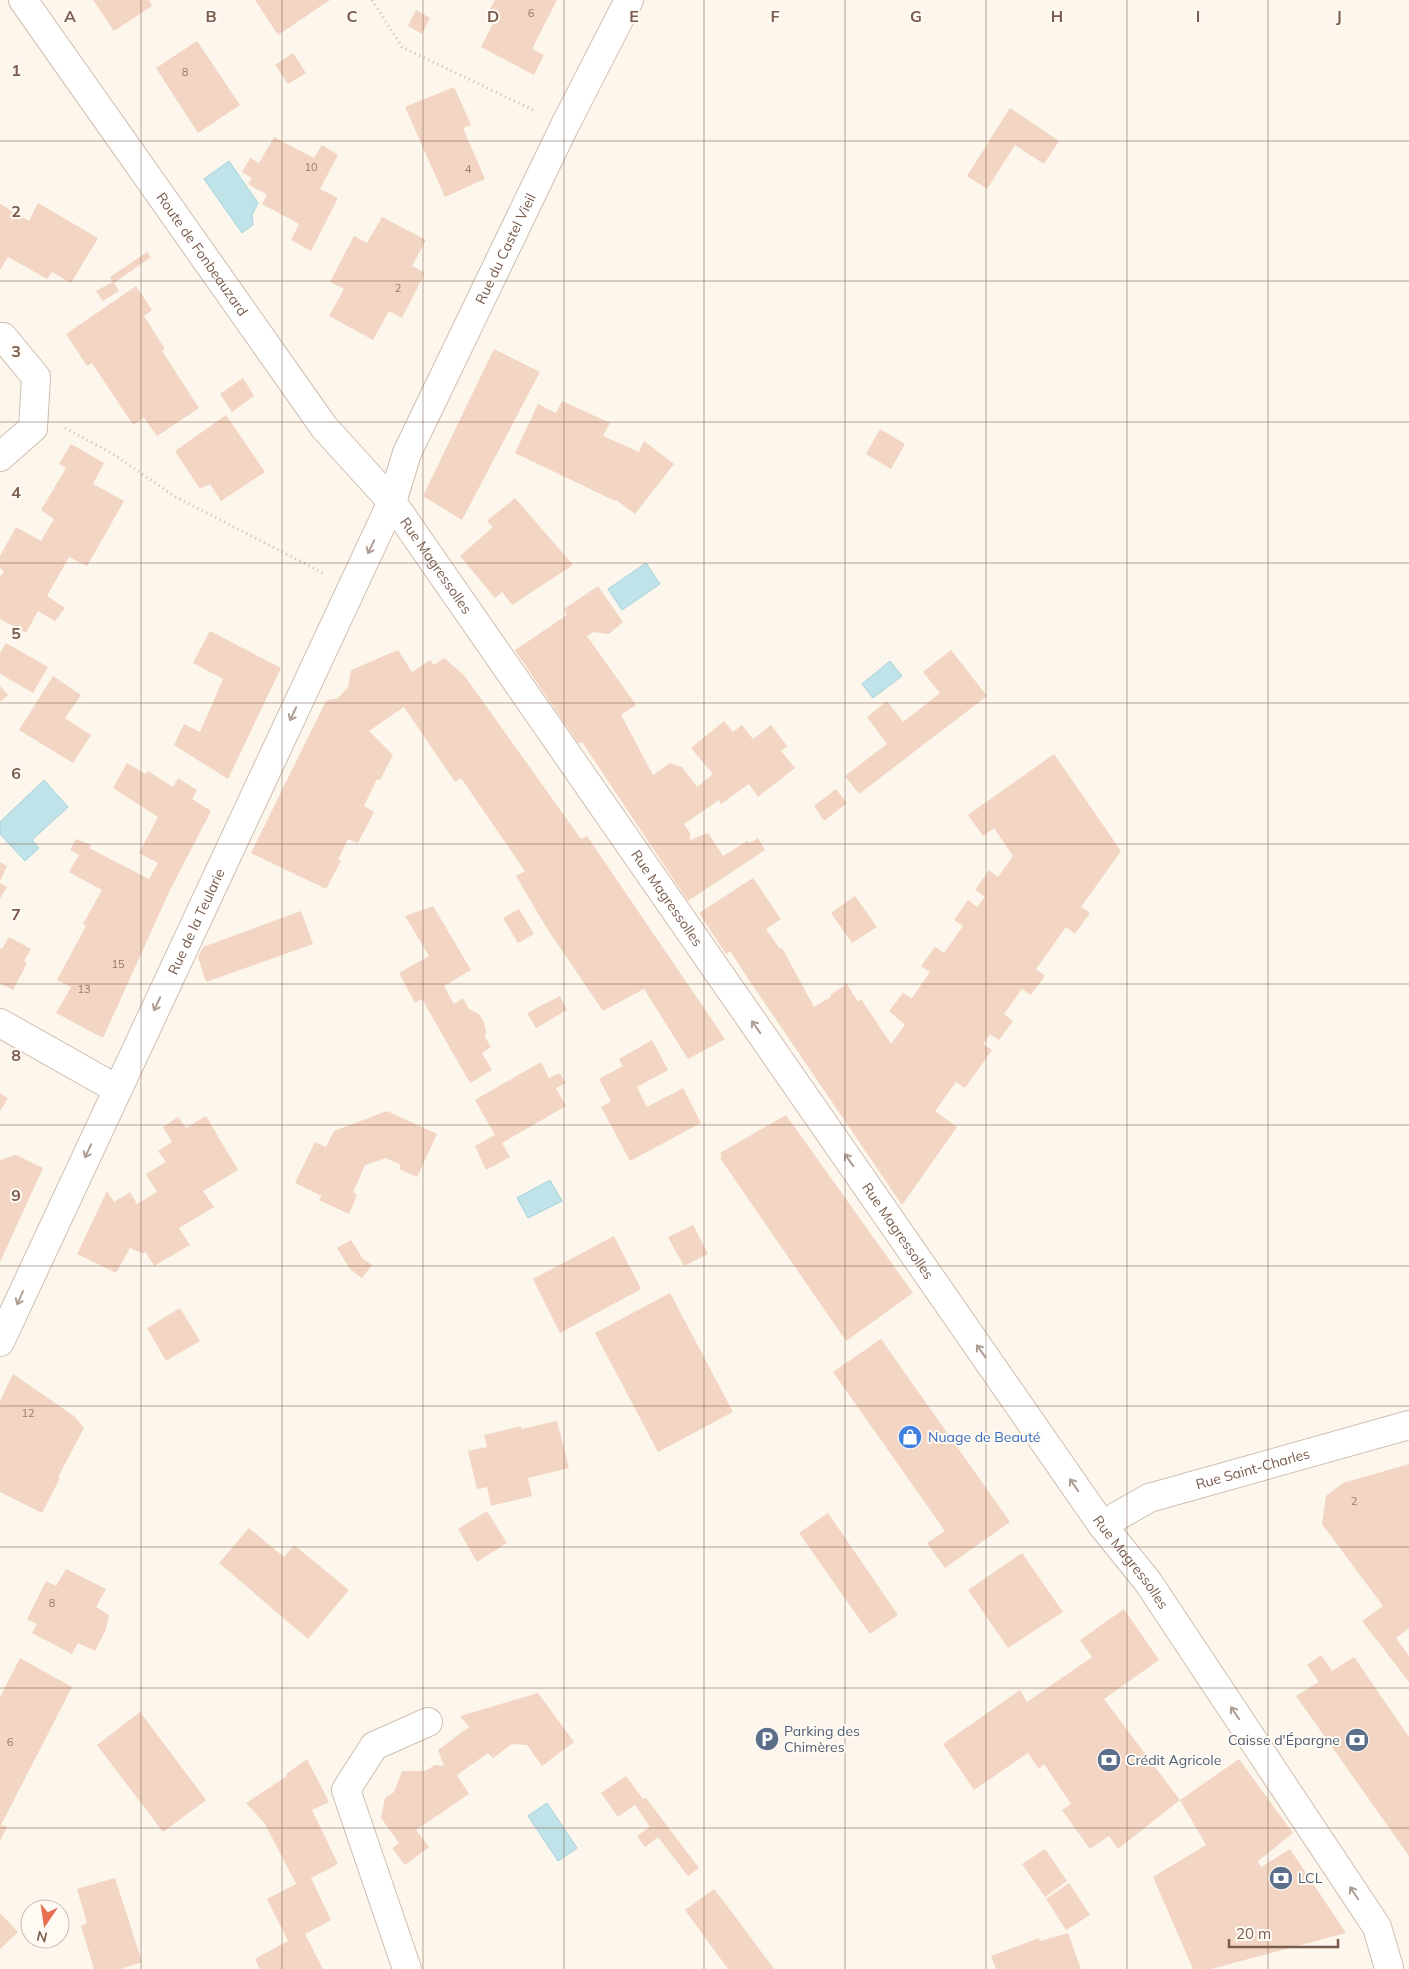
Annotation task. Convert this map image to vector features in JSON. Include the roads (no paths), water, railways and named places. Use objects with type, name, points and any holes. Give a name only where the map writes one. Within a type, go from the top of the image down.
[{"type":"street","name":"Route de Fonbeauzard","points":[[23,0],[324,427],[392,502]]},
{"type":"street","name":"Rue du Castel Vieil","points":[[392,502],[407,453],[565,126],[629,0]]},
{"type":"street","points":[[0,337],[36,377],[33,428],[0,457]]},
{"type":"street","name":"Rue de la Teularie","points":[[0,1342],[392,502]]},
{"type":"street","name":"Rue Magressolles","points":[[392,502],[1102,1525],[1148,1582],[1377,1927],[1394,1966]]},
{"type":"street","points":[[0,1023],[118,1089]]},
{"type":"street","name":"Rue Saint-Charles","points":[[1102,1525],[1150,1498],[1409,1425]]},
{"type":"street","points":[[407,1969],[346,1790],[374,1746],[428,1722]]},
{"type":"water","points":[[229,161],[258,203],[252,215],[253,225],[242,233],[204,179]]},
{"type":"water","points":[[646,563],[660,584],[622,610],[608,589]]},
{"type":"water","points":[[890,661],[902,676],[873,698],[862,684]]},
{"type":"water","points":[[44,780],[68,807],[32,840],[39,848],[25,861],[0,834],[0,822]]},
{"type":"water","points":[[550,1180],[562,1201],[528,1218],[517,1198]]},
{"type":"water","points":[[547,1803],[577,1848],[558,1861],[528,1816]]},
{"type":"place","name":"Nuage de Beauté","points":[[910,1437]]},
{"type":"place","name":"Parking des Chimères","points":[[767,1739]]},
{"type":"place","name":"Caisse d'Épargne","points":[[1357,1740]]},
{"type":"place","name":"Crédit Agricole","points":[[1109,1760]]},
{"type":"place","name":"LCL","points":[[1281,1878]]}]
